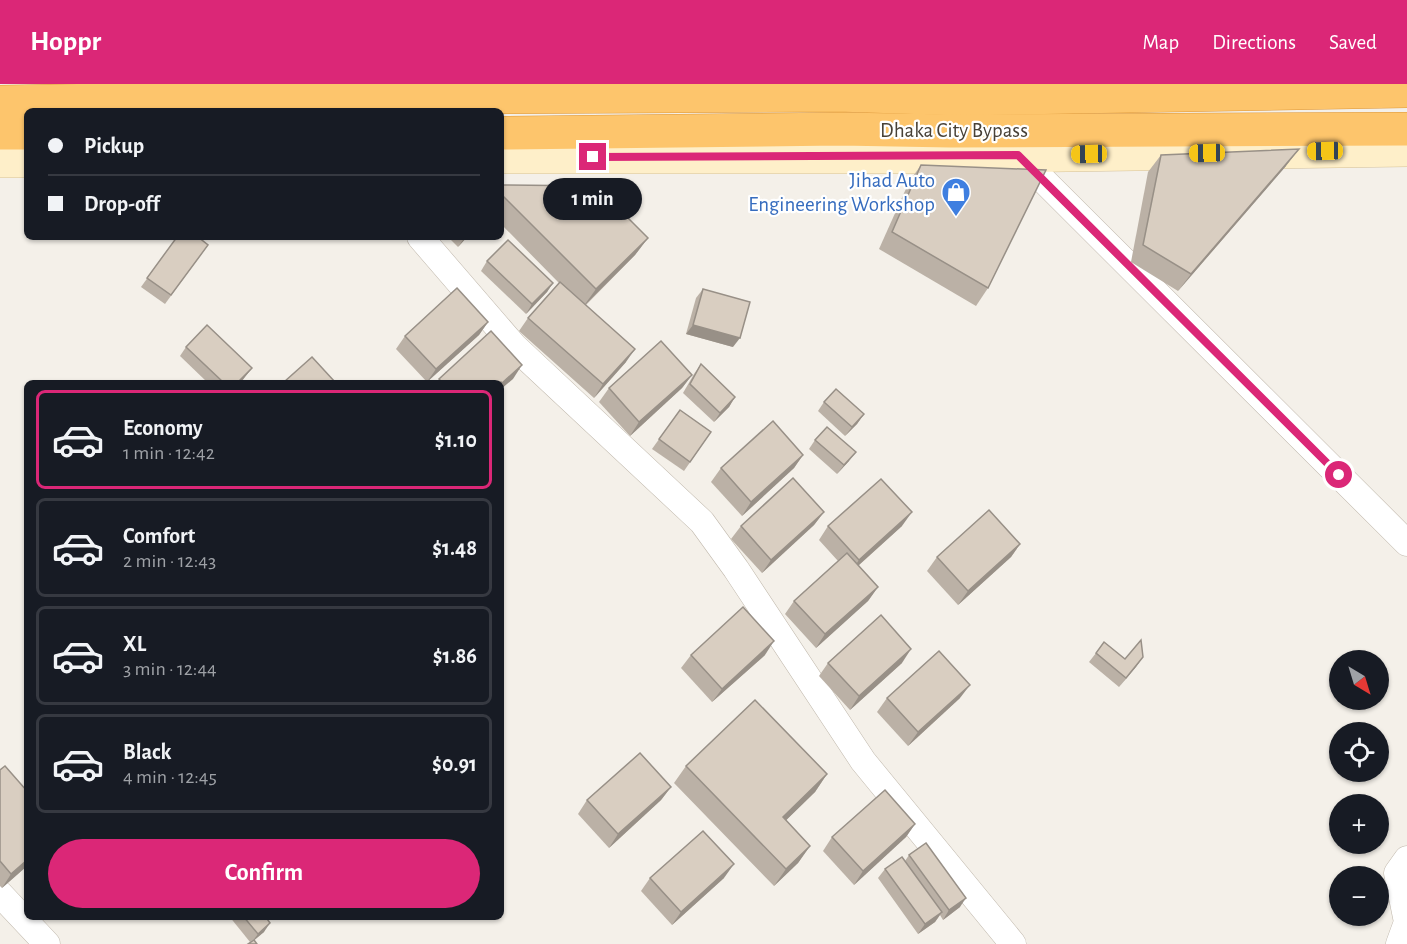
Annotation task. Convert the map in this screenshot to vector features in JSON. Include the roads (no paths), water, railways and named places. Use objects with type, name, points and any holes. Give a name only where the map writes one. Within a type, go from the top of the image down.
[{"type":"highway","name":"Dhaka City Bypass","points":[[0,102],[826,95],[960,99],[1407,91]]},
{"type":"highway","name":"Dhaka City Bypass","points":[[504,133],[840,129],[975,131],[1407,129]]},
{"type":"highway","points":[[0,133],[24,133]]},
{"type":"main road","points":[[504,157],[855,157],[1407,150]]},
{"type":"main road","points":[[0,161],[24,161]]},
{"type":"street","points":[[1018,155],[1407,543]]},
{"type":"street","points":[[423,240],[514,346],[702,522],[736,568],[863,761],[1013,944]]},
{"type":"street","points":[[1399,944],[1407,922],[1397,873],[1407,859]]},
{"type":"street","points":[[0,894],[24,920]]},
{"type":"street","points":[[24,920],[47,944]]},
{"type":"place","name":"Jihad Auto Engineering Workshop","points":[[956,218]]}]
